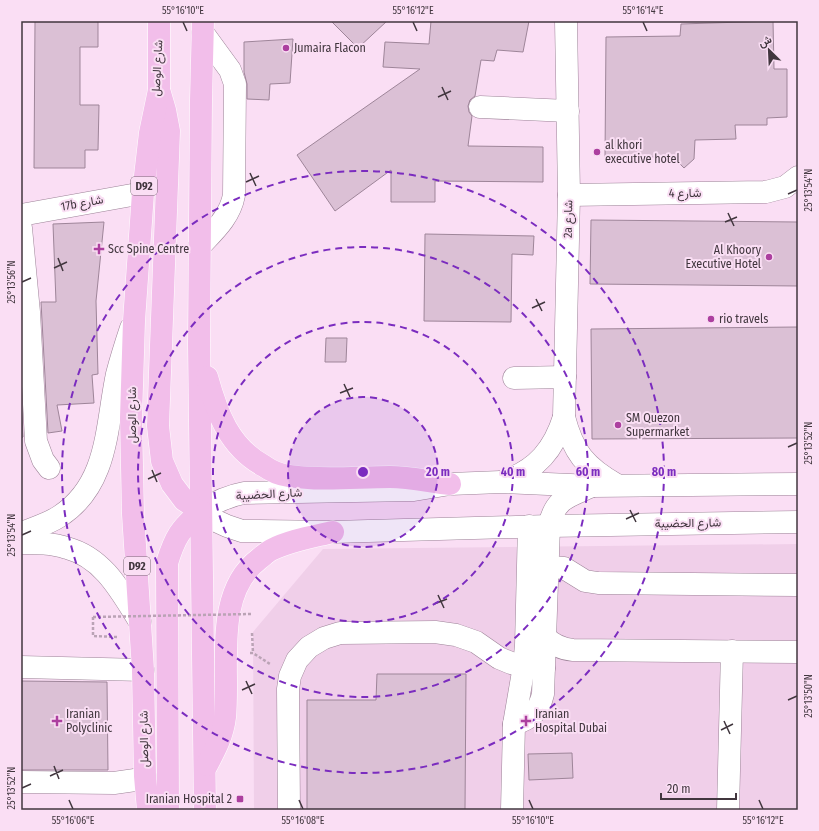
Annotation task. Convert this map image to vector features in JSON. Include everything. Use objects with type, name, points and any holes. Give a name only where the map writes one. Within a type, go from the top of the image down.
[{"type":"main road","name":"شارع الوصل","points":[[148,810],[145,776],[143,670],[133,507],[131,418],[134,321],[143,192],[150,133],[159,90],[159,21]]},
{"type":"main road","points":[[203,27],[200,100],[199,344],[205,810]]},
{"type":"main road","points":[[159,90],[169,131],[158,426],[162,462],[172,484],[184,500],[201,511]]},
{"type":"main road","points":[[199,344],[214,402],[225,427],[238,446],[261,465],[288,476],[315,478],[392,477],[450,484]]},
{"type":"main road","points":[[168,810],[166,563],[173,543],[185,525],[201,511]]},
{"type":"main road","points":[[205,768],[215,752],[225,717],[226,652],[230,604],[238,583],[251,564],[270,550],[290,542],[333,532]]},
{"type":"street","name":"2a شارع","points":[[501,482],[516,477],[530,469],[542,458],[552,446],[559,432],[564,416],[569,195],[566,21]]},
{"type":"street","points":[[199,247],[228,215],[234,195],[235,84],[230,70],[203,27]]},
{"type":"street","points":[[480,107],[568,111]]},
{"type":"street","name":"شارع 4","points":[[569,195],[766,192],[785,188],[798,178]]},
{"type":"street","name":"17b شارع","points":[[21,214],[143,192]]},
{"type":"street","points":[[21,228],[27,392],[36,441],[43,460],[49,468]]},
{"type":"street","points":[[21,533],[47,524],[60,517],[81,498],[91,484],[99,468],[104,451],[117,374],[124,347],[134,321]]},
{"type":"street","points":[[514,378],[565,377]]},
{"type":"street","name":"2a شارع","points":[[564,416],[569,434],[576,450],[587,464],[601,476],[617,485]]},
{"type":"street","name":"شارع الحضيبة","points":[[798,484],[593,486],[501,482],[450,484],[414,490],[244,493],[221,499],[201,511],[220,523],[242,531],[333,532],[539,526],[798,522]]},
{"type":"street","points":[[512,810],[514,724],[545,637],[538,566],[539,526],[552,514],[557,505],[567,497],[593,486]]},
{"type":"street","points":[[21,542],[50,544],[67,548],[83,554],[97,563],[109,575],[140,622]]},
{"type":"street","points":[[538,566],[564,568],[585,581],[598,583],[798,585]]},
{"type":"street","points":[[534,667],[526,645],[538,566]]},
{"type":"street","points":[[289,810],[288,689],[290,676],[297,660],[309,647],[324,638],[340,633],[435,632],[456,634],[476,642],[499,658],[511,663],[534,667]]},
{"type":"street","points":[[545,637],[565,650],[798,652]]},
{"type":"street","points":[[728,810],[732,651]]},
{"type":"street","points":[[21,667],[143,670]]},
{"type":"street","points":[[21,782],[114,783],[135,780],[145,776]]},
{"type":"path","points":[[93,636],[93,617],[252,614]]},
{"type":"shaded area","name":"Iranian Hospital Dubai","points":[[798,544],[798,810],[254,810],[253,632],[323,549]]},
{"type":"building","points":[[35,21],[98,21],[98,47],[80,47],[80,105],[99,105],[98,150],[85,150],[85,168],[34,168]]},
{"type":"building","points":[[331,21],[387,21],[358,48]]},
{"type":"building","points":[[431,21],[529,21],[523,52],[497,50],[494,61],[481,60],[475,96],[470,100],[468,106],[469,112],[472,116],[468,146],[543,147],[543,182],[435,181],[435,202],[391,202],[391,170],[335,211],[297,155],[420,69],[383,67],[385,42],[429,44]]},
{"type":"building","points":[[773,21],[774,69],[787,69],[787,117],[767,118],[767,125],[735,125],[736,139],[695,140],[694,159],[684,168],[673,157],[605,157],[606,37],[680,36],[681,24]]},
{"type":"building","name":"Jumaira Flacon","points":[[293,39],[290,83],[270,84],[269,100],[247,99],[247,84],[244,72],[244,42]]},
{"type":"building","points":[[591,220],[798,222],[798,286],[590,284]]},
{"type":"building","points":[[104,222],[96,301],[98,374],[92,375],[94,403],[57,405],[62,431],[48,433],[41,302],[56,302],[53,224]]},
{"type":"building","points":[[425,234],[534,236],[533,255],[512,254],[511,322],[424,321]]},
{"type":"building","points":[[798,327],[798,438],[592,439],[591,329]]},
{"type":"building","points":[[326,338],[347,338],[346,362],[325,362]]},
{"type":"building","points":[[21,395],[23,437],[21,438]]},
{"type":"building","points":[[377,674],[466,674],[465,810],[307,810],[307,700],[376,700]]},
{"type":"building","points":[[21,681],[107,682],[108,770],[21,770]]},
{"type":"building","points":[[572,753],[573,778],[529,780],[528,754]]},
{"type":"place","name":"Jumaira Flacon","points":[[286,48]]},
{"type":"place","name":"al khori executive hotel","points":[[597,152]]},
{"type":"place","name":"Scc Spine Centre","points":[[99,249]]},
{"type":"place","name":"Al Khoory Executive Hotel","points":[[769,257]]},
{"type":"place","name":"rio travels","points":[[711,319]]},
{"type":"place","name":"SM Quezon Supermarket","points":[[618,425]]},
{"type":"place","name":"Iranian Polyclinic","points":[[57,721]]},
{"type":"place","name":"Iranian Hospital Dubai","points":[[526,721]]},
{"type":"place","name":"Iranian Hospital 2","points":[[240,799]]}]
